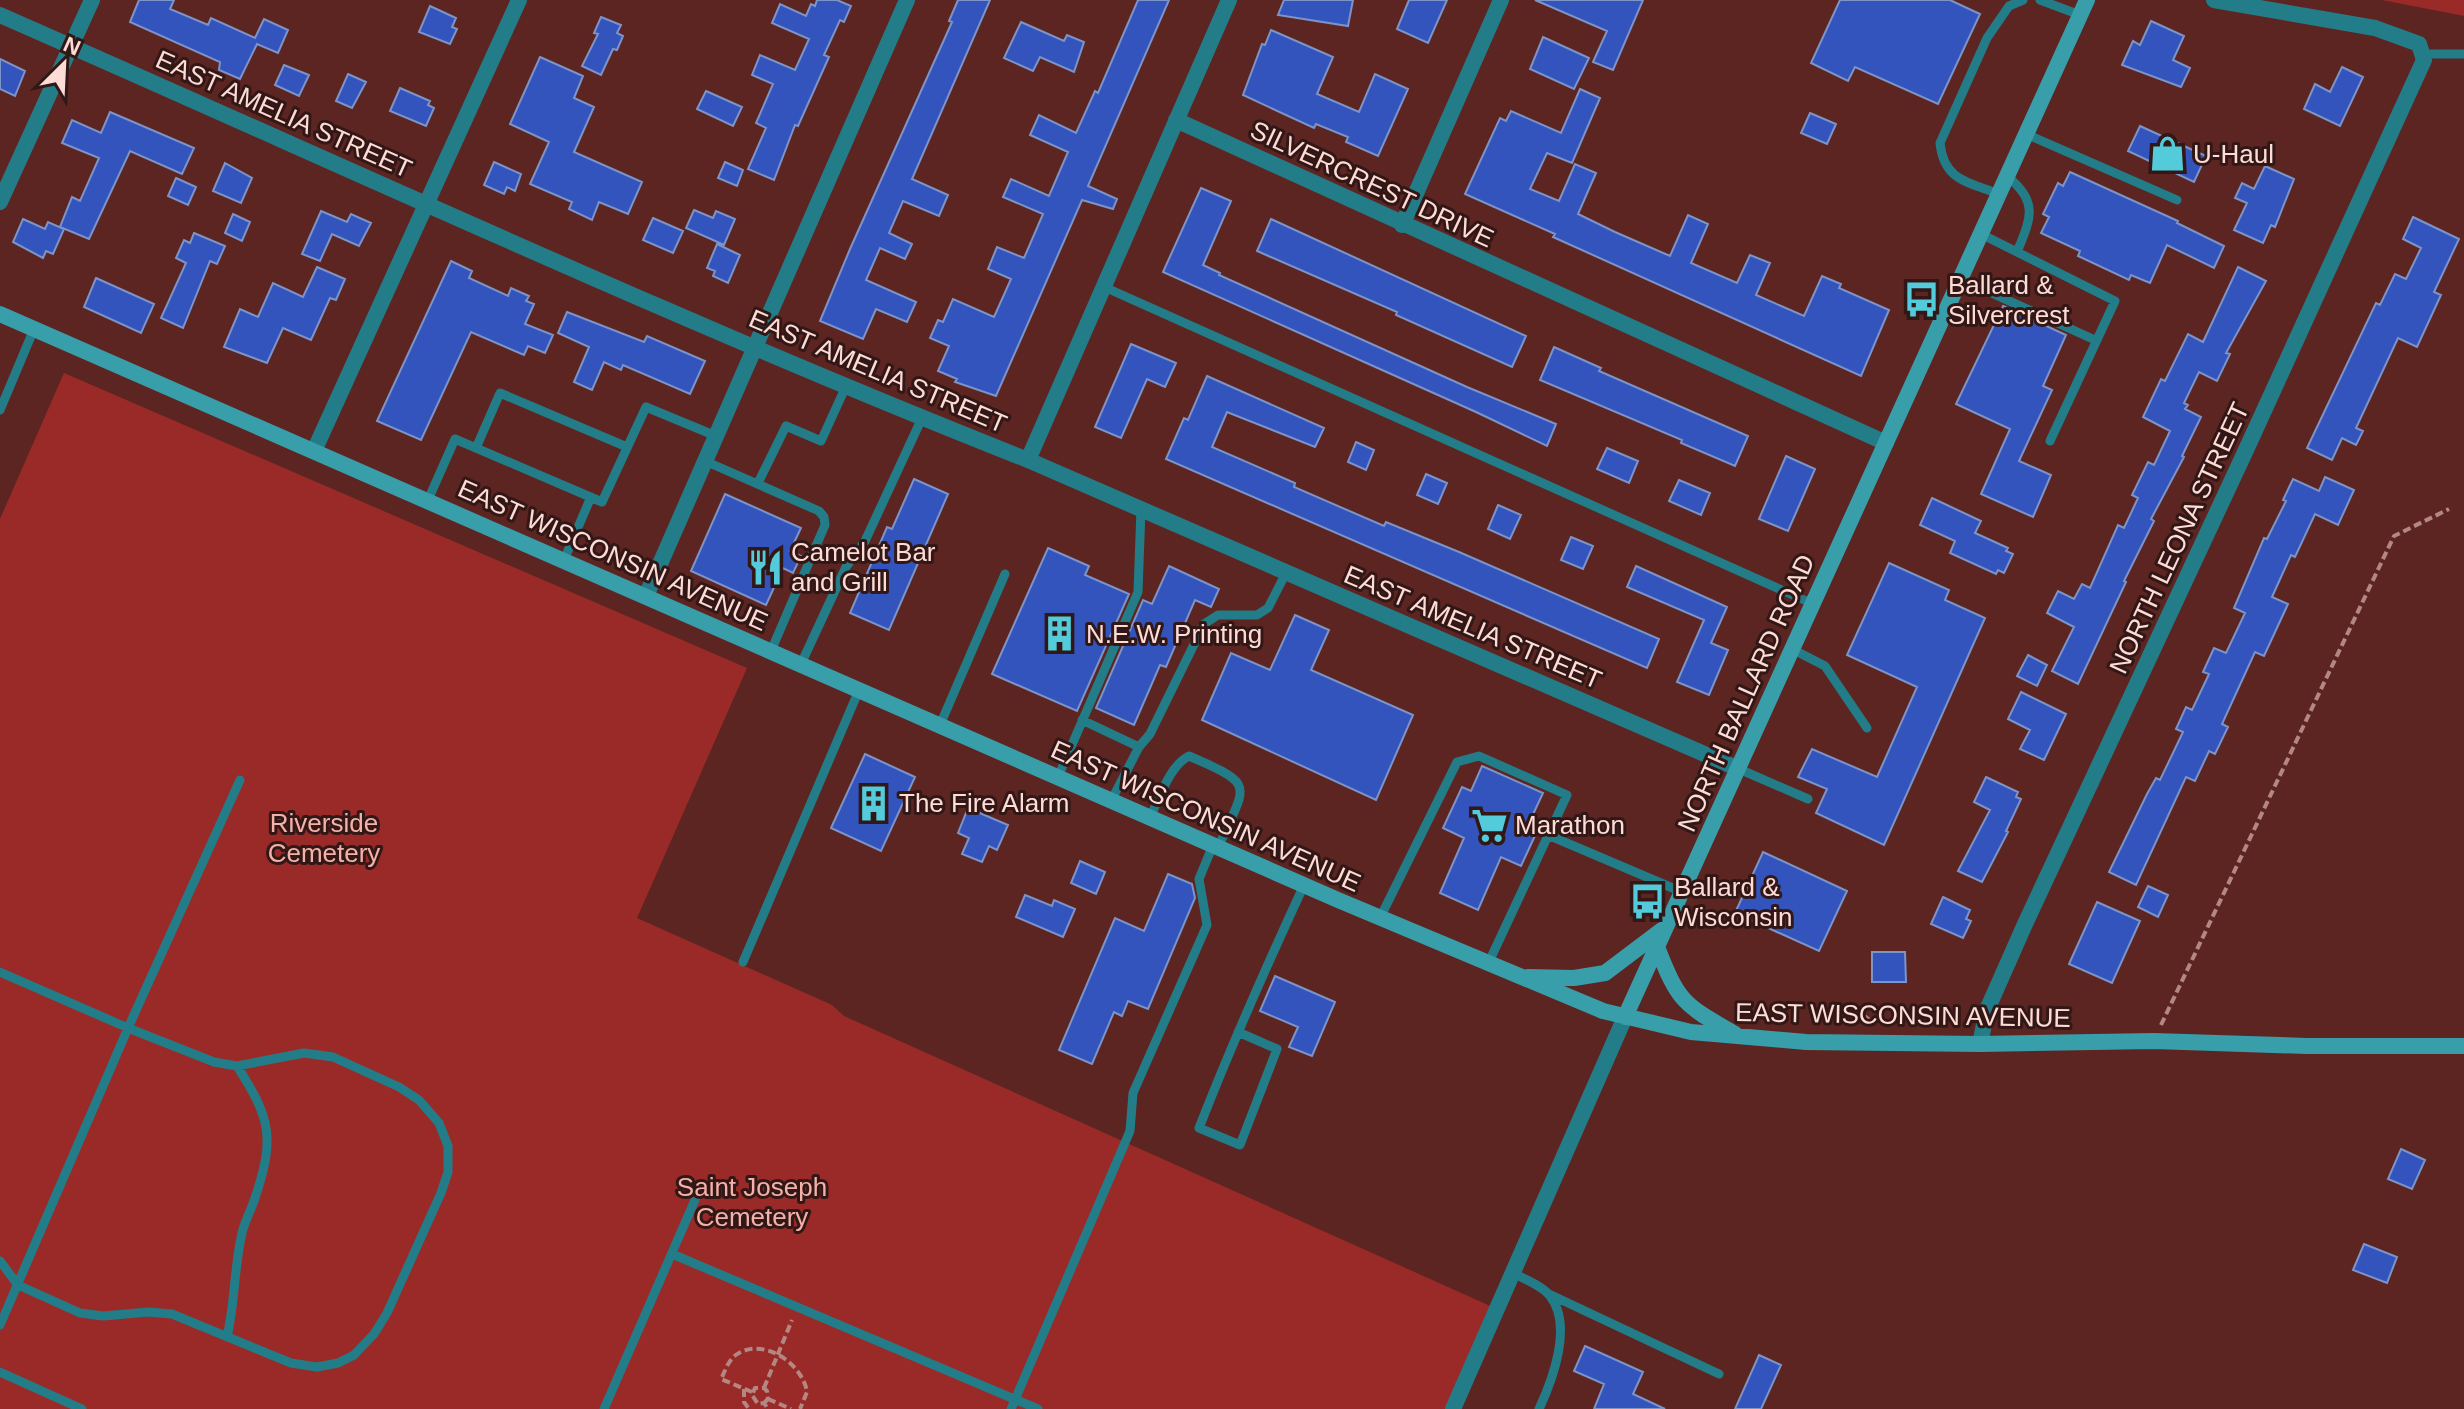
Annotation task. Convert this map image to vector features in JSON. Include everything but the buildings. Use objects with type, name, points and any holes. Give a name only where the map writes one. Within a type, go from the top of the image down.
[{"type":"main road","name":"NORTH BALLARD ROAD","points":[[1625,1017],[2084,8]]},
{"type":"main road","name":"EAST WISCONSIN AVENUE","points":[[0,314],[1380,918],[1582,1003],[1625,1017],[1691,1032],[1806,1042],[1980,1044],[2154,1041],[2307,1046],[2464,1046]]},
{"type":"main road","points":[[1518,977],[1574,978],[1605,973],[1631,956],[1666,926]]},
{"type":"main road","points":[[1657,947],[1671,984],[1688,1006],[1742,1038]]},
{"type":"street","points":[[0,202],[92,0]]},
{"type":"street","points":[[314,451],[519,0]]},
{"type":"street","points":[[646,596],[907,0]]},
{"type":"street","points":[[1028,460],[1229,0]]},
{"type":"street","points":[[1402,225],[1501,0]]},
{"type":"street","points":[[2214,0],[2375,28],[2410,39],[2419,44],[2424,54]]},
{"type":"street","name":"EAST AMELIA STREET","points":[[0,15],[756,347],[1141,508],[1739,769]]},
{"type":"street","name":"NORTH LEONA STREET","points":[[1980,1044],[1993,995],[2418,76],[2424,54]]},
{"type":"street","name":"SILVERCREST DRIVE","points":[[1176,120],[1886,443]]},
{"type":"street","name":"NORTH BALLARD ROAD","points":[[1453,1409],[1625,1017]]},
{"type":"lane","points":[[1999,194],[1957,178],[1942,161],[1940,143],[1987,38],[2009,6],[2023,0]]},
{"type":"lane","points":[[2040,0],[2084,8]]},
{"type":"lane","points":[[2424,54],[2464,54]]},
{"type":"lane","points":[[2026,134],[2177,200]]},
{"type":"lane","points":[[2007,176],[2022,188],[2030,206],[2029,221],[2017,252]]},
{"type":"lane","points":[[1981,234],[2115,301],[2050,441]]},
{"type":"lane","points":[[1961,279],[2095,340]]},
{"type":"lane","points":[[1102,286],[1813,604]]},
{"type":"lane","points":[[0,410],[34,329]]},
{"type":"lane","points":[[758,483],[786,426],[821,441],[847,384]]},
{"type":"lane","points":[[476,448],[500,393],[627,447]]},
{"type":"lane","points":[[428,500],[455,439],[602,502],[646,407],[716,436]]},
{"type":"lane","points":[[801,664],[846,567],[865,541],[922,418]]},
{"type":"lane","points":[[705,461],[819,511],[824,517],[825,525],[771,651]]},
{"type":"lane","points":[[564,560],[591,497]]},
{"type":"lane","points":[[1058,777],[1138,592],[1141,508]]},
{"type":"lane","points":[[1111,801],[1139,747],[1150,734],[1204,624],[1218,615],[1257,615],[1268,608],[1286,573]]},
{"type":"lane","points":[[940,725],[1005,574]]},
{"type":"lane","points":[[1792,649],[1825,666],[1867,728]]},
{"type":"lane","points":[[743,962],[859,690]]},
{"type":"lane","points":[[1082,720],[1139,747]]},
{"type":"lane","points":[[1013,1404],[1130,1131],[1133,1093],[1207,925],[1199,879],[1241,794],[1240,784],[1231,775],[1189,756],[1176,766],[1150,817]]},
{"type":"lane","points":[[1380,918],[1457,762],[1479,756],[1567,795],[1488,964]]},
{"type":"lane","points":[[1739,769],[1808,799]]},
{"type":"lane","points":[[0,1325],[128,1028],[240,780]]},
{"type":"lane","points":[[1548,835],[1682,892]]},
{"type":"lane","points":[[1238,1032],[1277,1049],[1240,1145],[1199,1128],[1238,1032],[1304,885]]},
{"type":"lane","points":[[0,972],[214,1062],[237,1066],[304,1053],[333,1057],[399,1087],[419,1100],[439,1123],[448,1146],[448,1172],[441,1193],[387,1313],[374,1334],[354,1355],[338,1363],[317,1367],[291,1363],[172,1314],[148,1312],[103,1316],[80,1313],[18,1285],[0,1261]]},
{"type":"lane","points":[[227,1337],[243,1231],[269,1153],[266,1120],[237,1066]]},
{"type":"lane","points":[[604,1409],[698,1193]]},
{"type":"lane","points":[[672,1254],[1013,1404],[1038,1409]]},
{"type":"lane","points":[[1513,1273],[1549,1294],[1719,1374]]},
{"type":"lane","points":[[1539,1409],[1557,1355],[1561,1317],[1549,1294]]},
{"type":"lane","points":[[0,1372],[82,1409]]},
{"type":"path","points":[[2154,1041],[2394,536],[2449,509]]},
{"type":"path","points":[[764,1388],[797,1307]]},
{"type":"path","points":[[791,1409],[766,1401],[758,1404],[744,1389],[721,1379],[729,1362],[737,1354],[754,1349],[796,1366],[806,1381],[807,1392],[800,1409]]},
{"type":"path","points":[[744,1402],[758,1387],[769,1393],[766,1401],[770,1409],[777,1403]]},
{"type":"path","points":[[744,1389],[744,1402],[749,1409]]},
{"type":"green space","points":[[2382,0],[2464,0],[2464,16]]},
{"type":"green space","name":"Riverside Cemetery","points":[[64,373],[747,668],[637,918],[832,1005],[844,1016],[1497,1309],[1453,1409],[0,1409],[0,519]]},
{"type":"place","name":"U-Haul","points":[[2167,154]]},
{"type":"place","name":"Ballard & Silvercrest","points":[[1922,300]]},
{"type":"place","name":"Camelot Bar and Grill","points":[[765,567]]},
{"type":"place","name":"N.E.W. Printing","points":[[1060,634]]},
{"type":"place","name":"The Fire Alarm","points":[[873,803]]},
{"type":"place","name":"Marathon","points":[[1489,825]]},
{"type":"place","name":"Ballard & Wisconsin","points":[[1648,902]]},
{"type":"park label","name":"Saint Joseph Cemetery","points":[[752,1202]]}]
